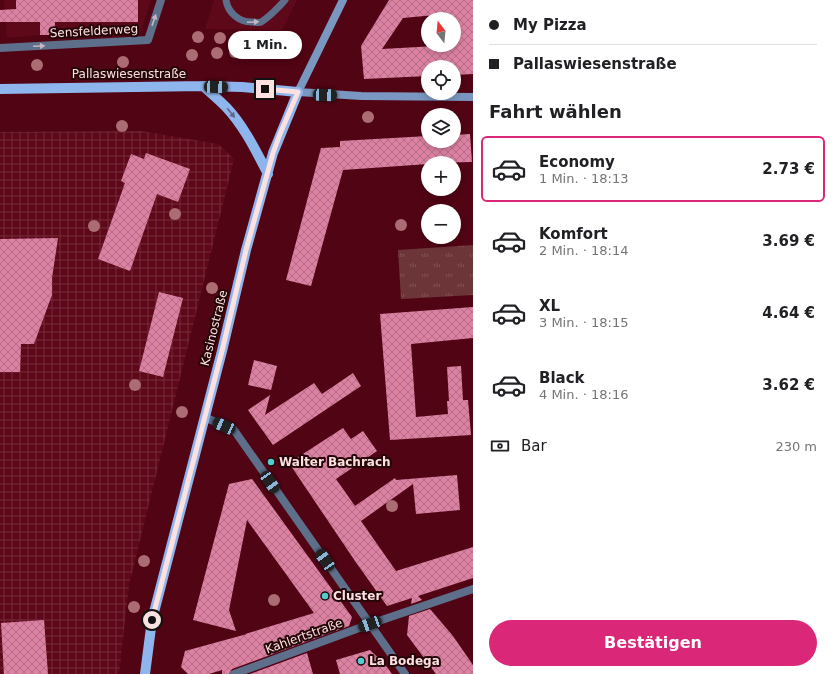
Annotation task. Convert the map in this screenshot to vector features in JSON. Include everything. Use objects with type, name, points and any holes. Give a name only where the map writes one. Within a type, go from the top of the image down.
[{"type":"main road","name":"Pallaswiesenstraße","points":[[0,89],[203,86],[242,87],[298,92]]},
{"type":"main road","points":[[203,86],[227,108],[234,117],[268,174]]},
{"type":"main road","name":"Kasinostraße","points":[[145,674],[152,620],[246,250],[280,134],[298,92]]},
{"type":"street","name":"Sensfelderweg","points":[[0,48],[148,40],[161,0]]},
{"type":"street","name":"Kasinostraße","points":[[298,92],[343,0]]},
{"type":"street","name":"Pallaswiesenstraße","points":[[298,92],[360,96],[473,97]]},
{"type":"street","points":[[204,417],[234,430],[405,674]]},
{"type":"street","name":"Kahlertstraße","points":[[234,674],[370,624],[473,589]]},
{"type":"lane","points":[[226,0],[227,6],[236,18],[245,22],[261,22],[280,6],[284,0]]},
{"type":"shaded area","points":[[4,0],[151,0],[140,35],[40,35],[7,38]]},
{"type":"shaded area","points":[[214,0],[297,0],[282,30],[205,29]]},
{"type":"shaded area","points":[[141,131],[218,144],[234,159],[129,585],[119,674],[0,674],[0,132]]},
{"type":"green space","points":[[473,245],[473,295],[401,299],[398,250]]},
{"type":"building","points":[[16,0],[138,0],[138,22],[55,22],[55,35],[40,35],[40,22],[0,22],[0,10],[16,9]]},
{"type":"building","points":[[389,0],[473,0],[473,74],[461,75],[461,60],[421,60],[421,76],[364,79],[361,46]]},
{"type":"building","points":[[470,134],[472,162],[461,162],[461,156],[421,156],[421,164],[343,170],[311,286],[286,280],[321,148],[340,147],[340,141],[421,136],[421,148],[461,148],[461,135]]},
{"type":"building","points":[[146,153],[190,169],[178,202],[157,194],[130,271],[98,259],[125,183],[121,181],[131,154],[144,159]]},
{"type":"building","points":[[58,238],[52,278],[52,295],[34,344],[21,344],[20,372],[0,372],[0,239]]},
{"type":"building","points":[[159,292],[183,298],[163,377],[139,371]]},
{"type":"building","points":[[473,307],[473,338],[411,344],[416,417],[448,414],[447,401],[449,401],[447,367],[461,366],[463,400],[468,400],[471,435],[390,440],[380,314]]},
{"type":"building","points":[[254,360],[277,366],[271,390],[248,385]]},
{"type":"building","points":[[353,373],[361,386],[273,445],[248,410],[270,395],[265,415],[314,383],[322,394]]},
{"type":"building","points":[[343,428],[351,439],[363,431],[377,451],[336,479],[355,506],[395,478],[396,480],[457,475],[460,510],[416,514],[413,484],[361,521],[396,571],[473,547],[473,578],[418,596],[422,600],[411,604],[412,598],[387,606],[289,463]]},
{"type":"building","points":[[252,479],[352,617],[349,626],[232,669],[229,674],[222,674],[222,670],[209,674],[188,674],[181,667],[185,651],[247,634],[245,634],[314,613],[247,520],[229,610],[236,631],[193,620],[229,484]]},
{"type":"building","points":[[430,609],[453,636],[473,665],[473,674],[436,674],[407,635],[409,616]]},
{"type":"building","points":[[44,620],[48,674],[4,674],[1,623]]},
{"type":"building","points":[[370,650],[384,663],[392,674],[340,674],[336,660]]},
{"type":"building","points":[[307,653],[313,674],[250,674]]},
{"type":"place","name":"Walter Bachrach","points":[[271,462]]},
{"type":"place","name":"Cluster","points":[[325,596]]},
{"type":"place","name":"La Bodega","points":[[361,661]]},
{"type":"route","points":[[152,620],[222,351],[246,250],[273,153],[298,92],[265,89]]}]
